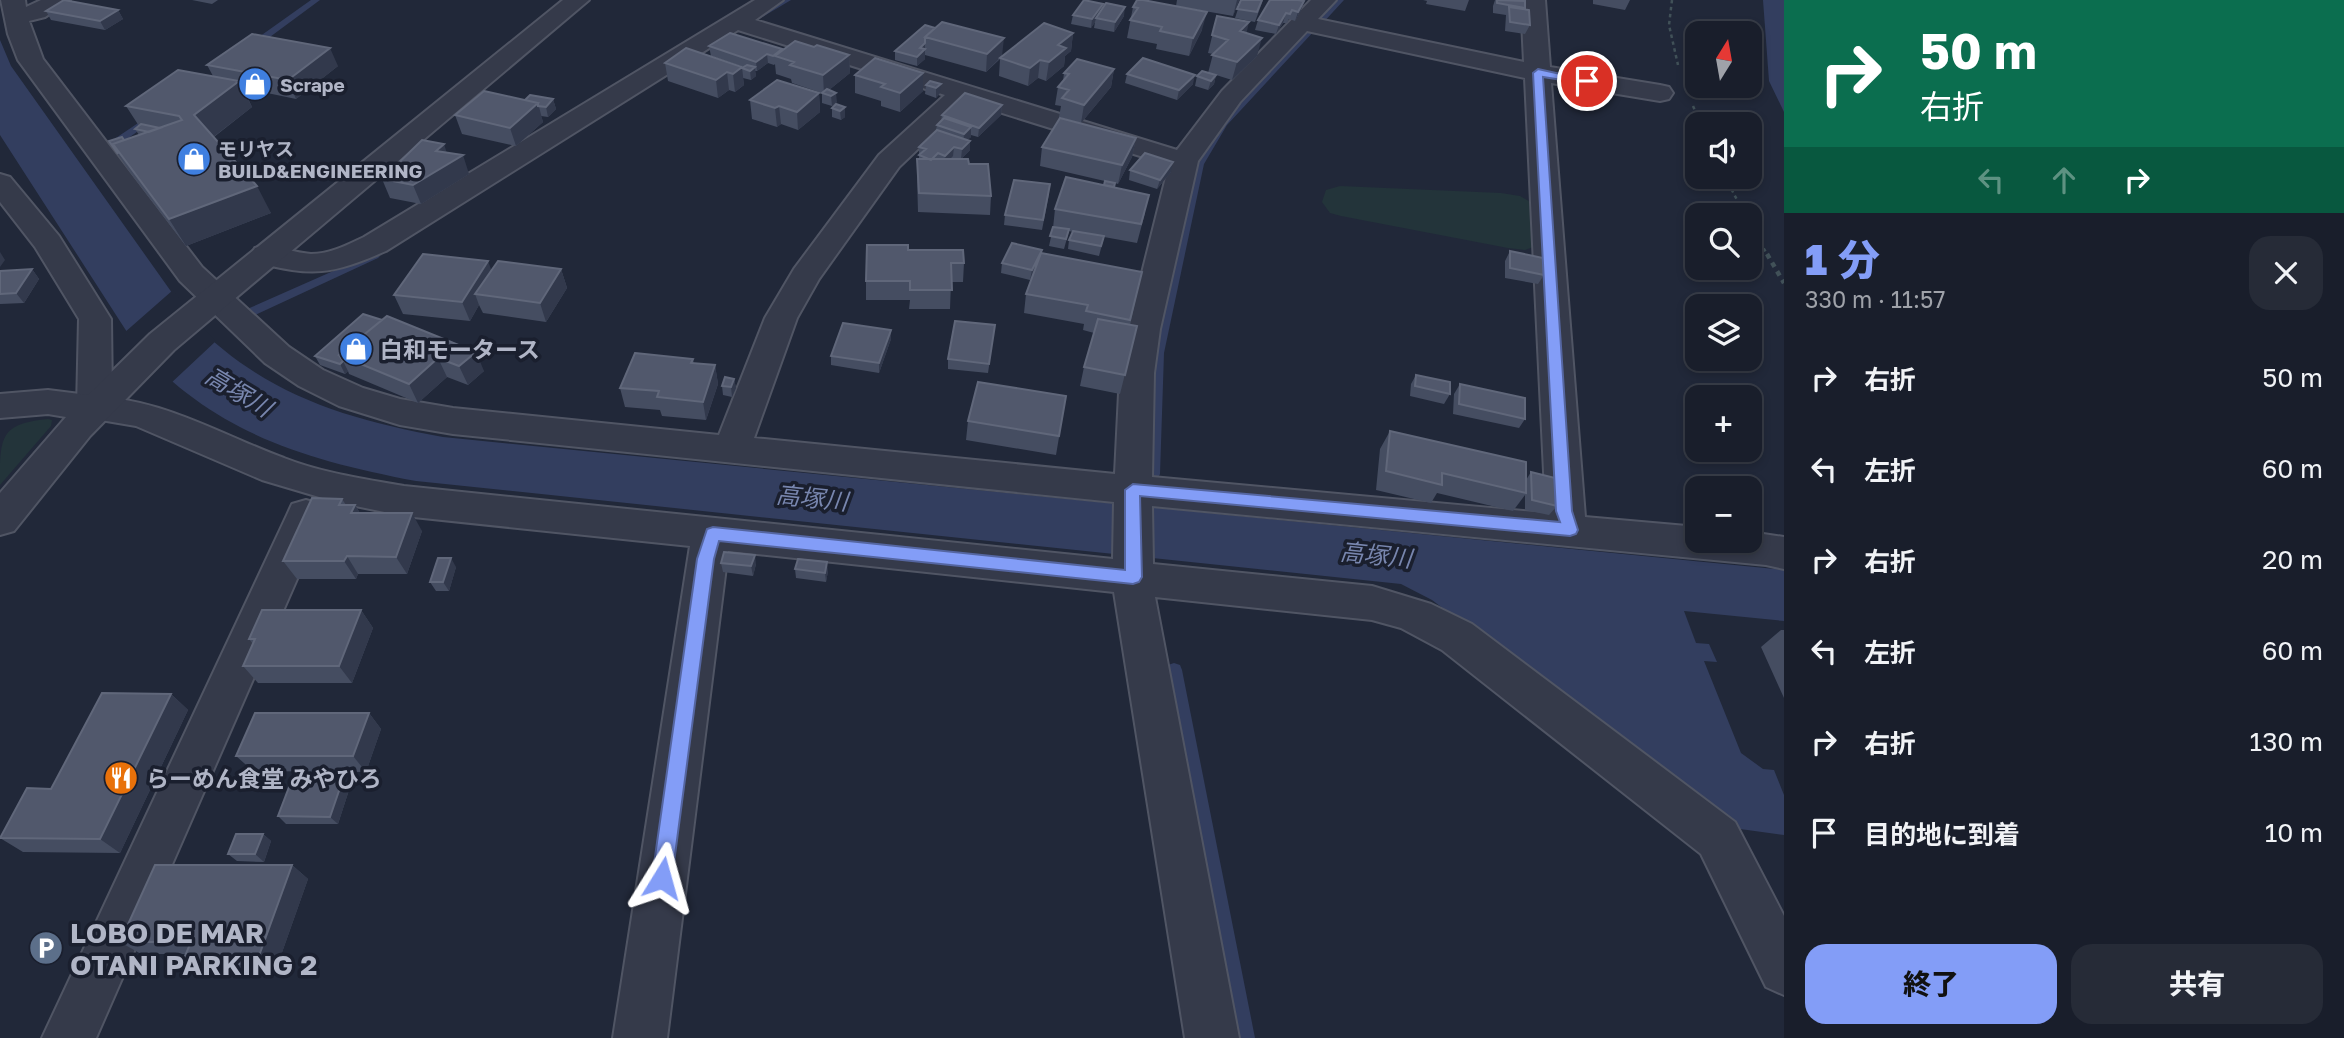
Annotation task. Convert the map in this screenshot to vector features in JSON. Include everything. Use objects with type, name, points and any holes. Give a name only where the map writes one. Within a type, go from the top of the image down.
[{"type":"street","points":[[58,0],[37,12],[14,8],[31,60],[210,300],[277,355],[311,378],[351,397],[400,412],[453,421],[1133,490],[1766,549],[1784,553]]},
{"type":"street","points":[[0,520],[34,476],[95,408],[210,300],[577,0]]},
{"type":"street","points":[[266,255],[309,265],[339,260],[375,244],[771,0]]},
{"type":"street","points":[[1212,1038],[1133,570],[1133,490],[1140,350],[1184,161],[1195,140],[1225,102],[1324,0]]},
{"type":"street","points":[[1534,0],[1564,511],[1570,530]]},
{"type":"street","points":[[733,22],[1184,161]]},
{"type":"street","points":[[1302,23],[1538,73],[1660,93]]},
{"type":"street","points":[[732,448],[781,318],[805,276],[889,161],[962,93]]},
{"type":"street","points":[[0,183],[48,243],[95,319],[95,408]]},
{"type":"street","points":[[2,410],[48,402],[142,414],[275,470],[329,486],[404,501],[713,534],[1133,570],[1402,609],[1457,637],[1718,838],[1784,969]]},
{"type":"street","points":[[69,1038],[309,508],[329,486]]},
{"type":"street","points":[[640,1038],[706,559],[713,534]]},
{"type":"path","points":[[1671,0],[1670,25],[1680,72]]},
{"type":"path","points":[[1762,244],[1784,283]]},
{"type":"shaded area","points":[[1340,186],[1520,196],[1532,203],[1536,246],[1525,250],[1508,248],[1330,213],[1322,202],[1326,190]]},
{"type":"shaded area","points":[[52,420],[51,426],[0,485],[1,455],[6,436],[20,425]]},
{"type":"water","points":[[1763,0],[1784,0],[1784,112],[1769,81]]},
{"type":"water","name":"高塚川","points":[[0,40],[11,66],[192,321],[219,346],[277,385],[307,400],[372,422],[443,437],[1784,570],[1784,621],[1684,611],[1696,643],[1709,644],[1717,662],[1704,661],[1741,753],[1763,769],[1774,770],[1784,795],[1784,835],[1733,828],[1432,600],[1401,584],[416,481],[336,463],[264,438],[230,422],[198,401],[166,376],[136,346],[0,135]]},
{"type":"pier","points":[[173,290],[194,319],[216,341],[169,385],[134,348],[124,333]]},
{"type":"building","points":[[64,0],[118,10],[100,21],[46,11]]},
{"type":"building","points":[[1084,0],[1103,4],[1092,19],[1073,15]]},
{"type":"building","points":[[1137,0],[1207,12],[1193,38],[1160,31],[1162,27],[1130,20],[1138,8],[1133,7]]},
{"type":"building","points":[[1241,0],[1262,0],[1257,12],[1237,9]]},
{"type":"building","points":[[1270,0],[1304,1],[1298,12],[1292,10],[1290,14],[1286,13],[1279,25],[1258,20]]},
{"type":"building","points":[[1497,0],[1525,1],[1525,8],[1497,3]]},
{"type":"building","points":[[1106,3],[1125,7],[1115,22],[1096,18]]},
{"type":"building","points":[[1509,7],[1529,10],[1530,25],[1510,22]]},
{"type":"building","points":[[1217,16],[1249,22],[1240,31],[1262,38],[1237,62],[1212,55],[1228,40],[1212,35]]},
{"type":"building","points":[[942,22],[1004,38],[987,54],[925,37]]},
{"type":"building","points":[[1044,23],[1073,33],[1058,45],[1066,48],[1049,62],[1040,60],[1030,68],[1000,58]]},
{"type":"building","points":[[925,25],[935,28],[925,37],[925,43],[920,48],[925,49],[917,57],[895,51]]},
{"type":"building","points":[[730,33],[782,49],[773,56],[767,54],[756,62],[709,46]]},
{"type":"building","points":[[252,34],[330,48],[288,80],[207,65]]},
{"type":"building","points":[[795,41],[849,55],[823,75],[790,65],[794,62],[775,56]]},
{"type":"building","points":[[686,48],[742,67],[733,74],[727,72],[716,80],[665,63]]},
{"type":"building","points":[[875,58],[923,73],[900,93],[881,87],[885,84],[855,75]]},
{"type":"building","points":[[1143,58],[1195,75],[1179,90],[1127,74]]},
{"type":"building","points":[[1077,59],[1114,69],[1084,105],[1062,98],[1069,90],[1058,87],[1069,74],[1064,73]]},
{"type":"building","points":[[747,65],[755,67],[750,71],[742,68]]},
{"type":"building","points":[[178,70],[239,81],[194,115],[257,186],[169,219],[113,144],[182,120],[179,116],[126,106]]},
{"type":"building","points":[[1202,71],[1216,75],[1211,81],[1197,76]]},
{"type":"building","points":[[777,80],[819,93],[797,112],[750,100]]},
{"type":"building","points":[[930,81],[941,84],[936,88],[926,85]]},
{"type":"building","points":[[827,89],[836,93],[831,96],[822,93]]},
{"type":"building","points":[[484,91],[538,103],[510,128],[455,115]]},
{"type":"building","points":[[965,93],[1002,105],[979,128],[942,115]]},
{"type":"building","points":[[530,95],[553,99],[546,107],[538,106],[538,103],[525,100]]},
{"type":"building","points":[[836,104],[845,107],[840,111],[832,108]]},
{"type":"building","points":[[944,118],[971,127],[964,134],[937,125]]},
{"type":"building","points":[[1060,118],[1136,138],[1122,165],[1042,147]]},
{"type":"building","points":[[141,124],[160,128],[149,132],[135,129]]},
{"type":"building","points":[[937,130],[970,141],[962,149],[954,147],[945,156],[938,153],[931,160],[919,155],[926,149],[919,147]]},
{"type":"building","points":[[122,137],[124,140],[113,144],[118,154],[109,141]]},
{"type":"building","points":[[422,140],[444,144],[436,151],[463,155],[413,185],[382,179]]},
{"type":"building","points":[[1145,153],[1173,162],[1160,180],[1130,170]]},
{"type":"building","points":[[917,159],[968,159],[969,164],[988,164],[991,196],[919,193]]},
{"type":"building","points":[[1066,177],[1149,195],[1141,224],[1055,209]]},
{"type":"building","points":[[1014,180],[1050,184],[1043,220],[1005,215]]},
{"type":"building","points":[[1105,181],[1115,183],[1114,187],[1104,185]]},
{"type":"building","points":[[1053,227],[1069,229],[1066,239],[1050,236]]},
{"type":"building","points":[[1073,231],[1104,236],[1101,246],[1069,240]]},
{"type":"building","points":[[1012,243],[1042,250],[1032,270],[1002,263]]},
{"type":"building","points":[[867,245],[908,245],[908,250],[963,250],[964,263],[951,263],[952,290],[910,290],[910,281],[866,281]]},
{"type":"building","points":[[1510,251],[1543,258],[1544,275],[1510,268]]},
{"type":"building","points":[[1041,253],[1142,272],[1130,320],[1086,311],[1088,305],[1026,294]]},
{"type":"building","points":[[423,254],[488,261],[462,302],[394,295]]},
{"type":"building","points":[[498,261],[561,269],[540,303],[475,294]]},
{"type":"building","points":[[32,269],[16,293],[0,294],[0,271]]},
{"type":"building","points":[[363,314],[382,320],[339,355],[343,361],[340,364],[315,356]]},
{"type":"building","points":[[387,316],[476,352],[459,366],[438,358],[409,384],[339,355]]},
{"type":"building","points":[[1098,319],[1137,326],[1125,375],[1084,367]]},
{"type":"building","points":[[955,321],[995,325],[989,364],[948,359]]},
{"type":"building","points":[[843,323],[891,330],[879,363],[831,356]]},
{"type":"building","points":[[635,353],[693,359],[691,363],[715,365],[703,402],[657,397],[659,391],[620,388]]},
{"type":"building","points":[[1416,375],[1450,382],[1450,394],[1415,386]]},
{"type":"building","points":[[725,377],[734,379],[731,387],[722,386]]},
{"type":"building","points":[[978,382],[1066,396],[1059,436],[968,421]]},
{"type":"building","points":[[1460,384],[1525,398],[1525,419],[1459,404]]},
{"type":"building","points":[[1390,431],[1526,462],[1526,493],[1442,473],[1442,485],[1386,471]]},
{"type":"building","points":[[1531,472],[1555,478],[1557,506],[1532,500]]},
{"type":"building","points":[[312,498],[342,499],[339,505],[355,505],[351,513],[412,513],[396,557],[347,556],[344,561],[283,561]]},
{"type":"building","points":[[724,552],[755,555],[751,566],[721,563]]},
{"type":"building","points":[[438,558],[451,558],[443,582],[430,582]]},
{"type":"building","points":[[798,559],[827,562],[825,573],[795,569]]},
{"type":"building","points":[[262,610],[361,610],[339,666],[243,666],[255,639],[249,639]]},
{"type":"building","points":[[102,693],[171,694],[100,839],[0,838],[27,788],[51,789]]},
{"type":"building","points":[[255,713],[369,713],[353,756],[236,756]]},
{"type":"building","points":[[291,782],[342,782],[330,817],[278,816]]},
{"type":"building","points":[[236,834],[263,834],[255,854],[228,854]]},
{"type":"building","points":[[155,865],[292,865],[256,964],[182,963],[191,942],[120,942]]},
{"type":"waterway","points":[[252,46],[316,0]]},
{"type":"waterway","points":[[756,17],[787,0]]},
{"type":"waterway","points":[[1318,23],[1340,0]]},
{"type":"waterway","points":[[1153,474],[1158,353],[1199,164],[1223,124],[1311,30]]},
{"type":"waterway","points":[[111,146],[150,118]]},
{"type":"waterway","points":[[249,313],[374,256]]},
{"type":"waterway","points":[[1174,670],[1245,1038]]},
{"type":"place","name":"Scrape","points":[[255,84]]},
{"type":"place","name":"モリヤス BUILD&ENGINEERING","points":[[194,159]]},
{"type":"place","name":"白和モータース","points":[[356,349]]},
{"type":"place","name":"らーめん食堂 みやひろ","points":[[121,778]]},
{"type":"place","name":"LOBO DE MAR OTANI PARKING 2","points":[[46,948]]},
{"type":"route","points":[[662,878],[706,559],[713,534],[1133,577],[1133,490],[1570,530],[1564,511],[1538,73],[1587,81]]}]
